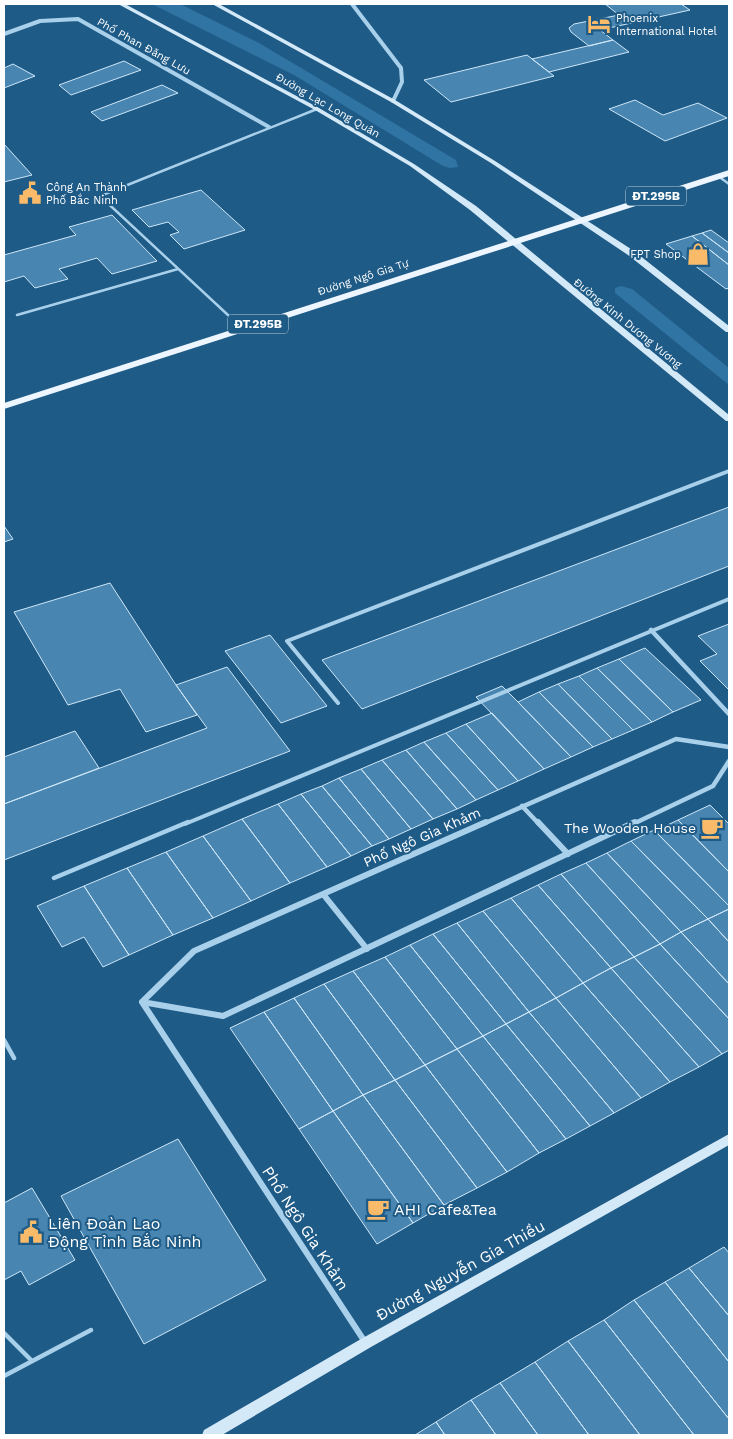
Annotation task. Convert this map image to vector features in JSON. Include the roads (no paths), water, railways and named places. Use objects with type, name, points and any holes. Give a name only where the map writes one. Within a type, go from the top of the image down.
[{"type":"main road","name":"Đường Lạc Long Quân","points":[[121,4],[317,109],[412,165],[473,208],[513,242]]},
{"type":"main road","points":[[215,4],[393,101],[583,220],[631,253],[729,330]]},
{"type":"main road","name":"Đường Ngô Gia Tự","points":[[4,406],[729,172]]},
{"type":"main road","name":"Đường Kinh Dương Vương","points":[[513,242],[729,419]]},
{"type":"main road","name":"Đường Nguyễn Gia Thiều","points":[[209,1435],[366,1343],[729,1139]]},
{"type":"street","points":[[352,4],[400,63],[404,72],[400,89],[393,101]]},
{"type":"street","name":"Phố Phan Đăng Lưu","points":[[4,34],[40,21],[78,19],[269,127]]},
{"type":"street","points":[[651,630],[729,714]]},
{"type":"street","name":"Phố Ngô Gia Khảm","points":[[366,1343],[142,1002],[194,951],[676,738],[729,748]]},
{"type":"street","points":[[142,1002],[223,1016],[713,786],[729,761]]},
{"type":"street","points":[[522,806],[568,854]]},
{"type":"street","points":[[323,894],[366,949]]},
{"type":"lane","points":[[243,329],[100,196],[317,109]]},
{"type":"lane","points":[[718,176],[729,184]]},
{"type":"lane","points":[[17,315],[178,269]]},
{"type":"lane","points":[[338,703],[287,641],[729,471]]},
{"type":"lane","points":[[54,878],[729,598]]},
{"type":"lane","points":[[4,1040],[14,1058]]},
{"type":"lane","points":[[4,1376],[91,1330]]},
{"type":"lane","points":[[4,1333],[32,1361]]},
{"type":"place","name":"Phoenix International Hotel","points":[[599,24]]},
{"type":"place","name":"Công An Thành Phố Bắc Ninh","points":[[30,193]]},
{"type":"place","name":"FPT Shop","points":[[698,254]]},
{"type":"place","name":"The Wooden House","points":[[712,828]]},
{"type":"place","name":"AHI Cafe&Tea","points":[[378,1209]]},
{"type":"place","name":"Liên Đoàn Lao Động Tỉnh Bắc Ninh","points":[[31,1232]]}]
